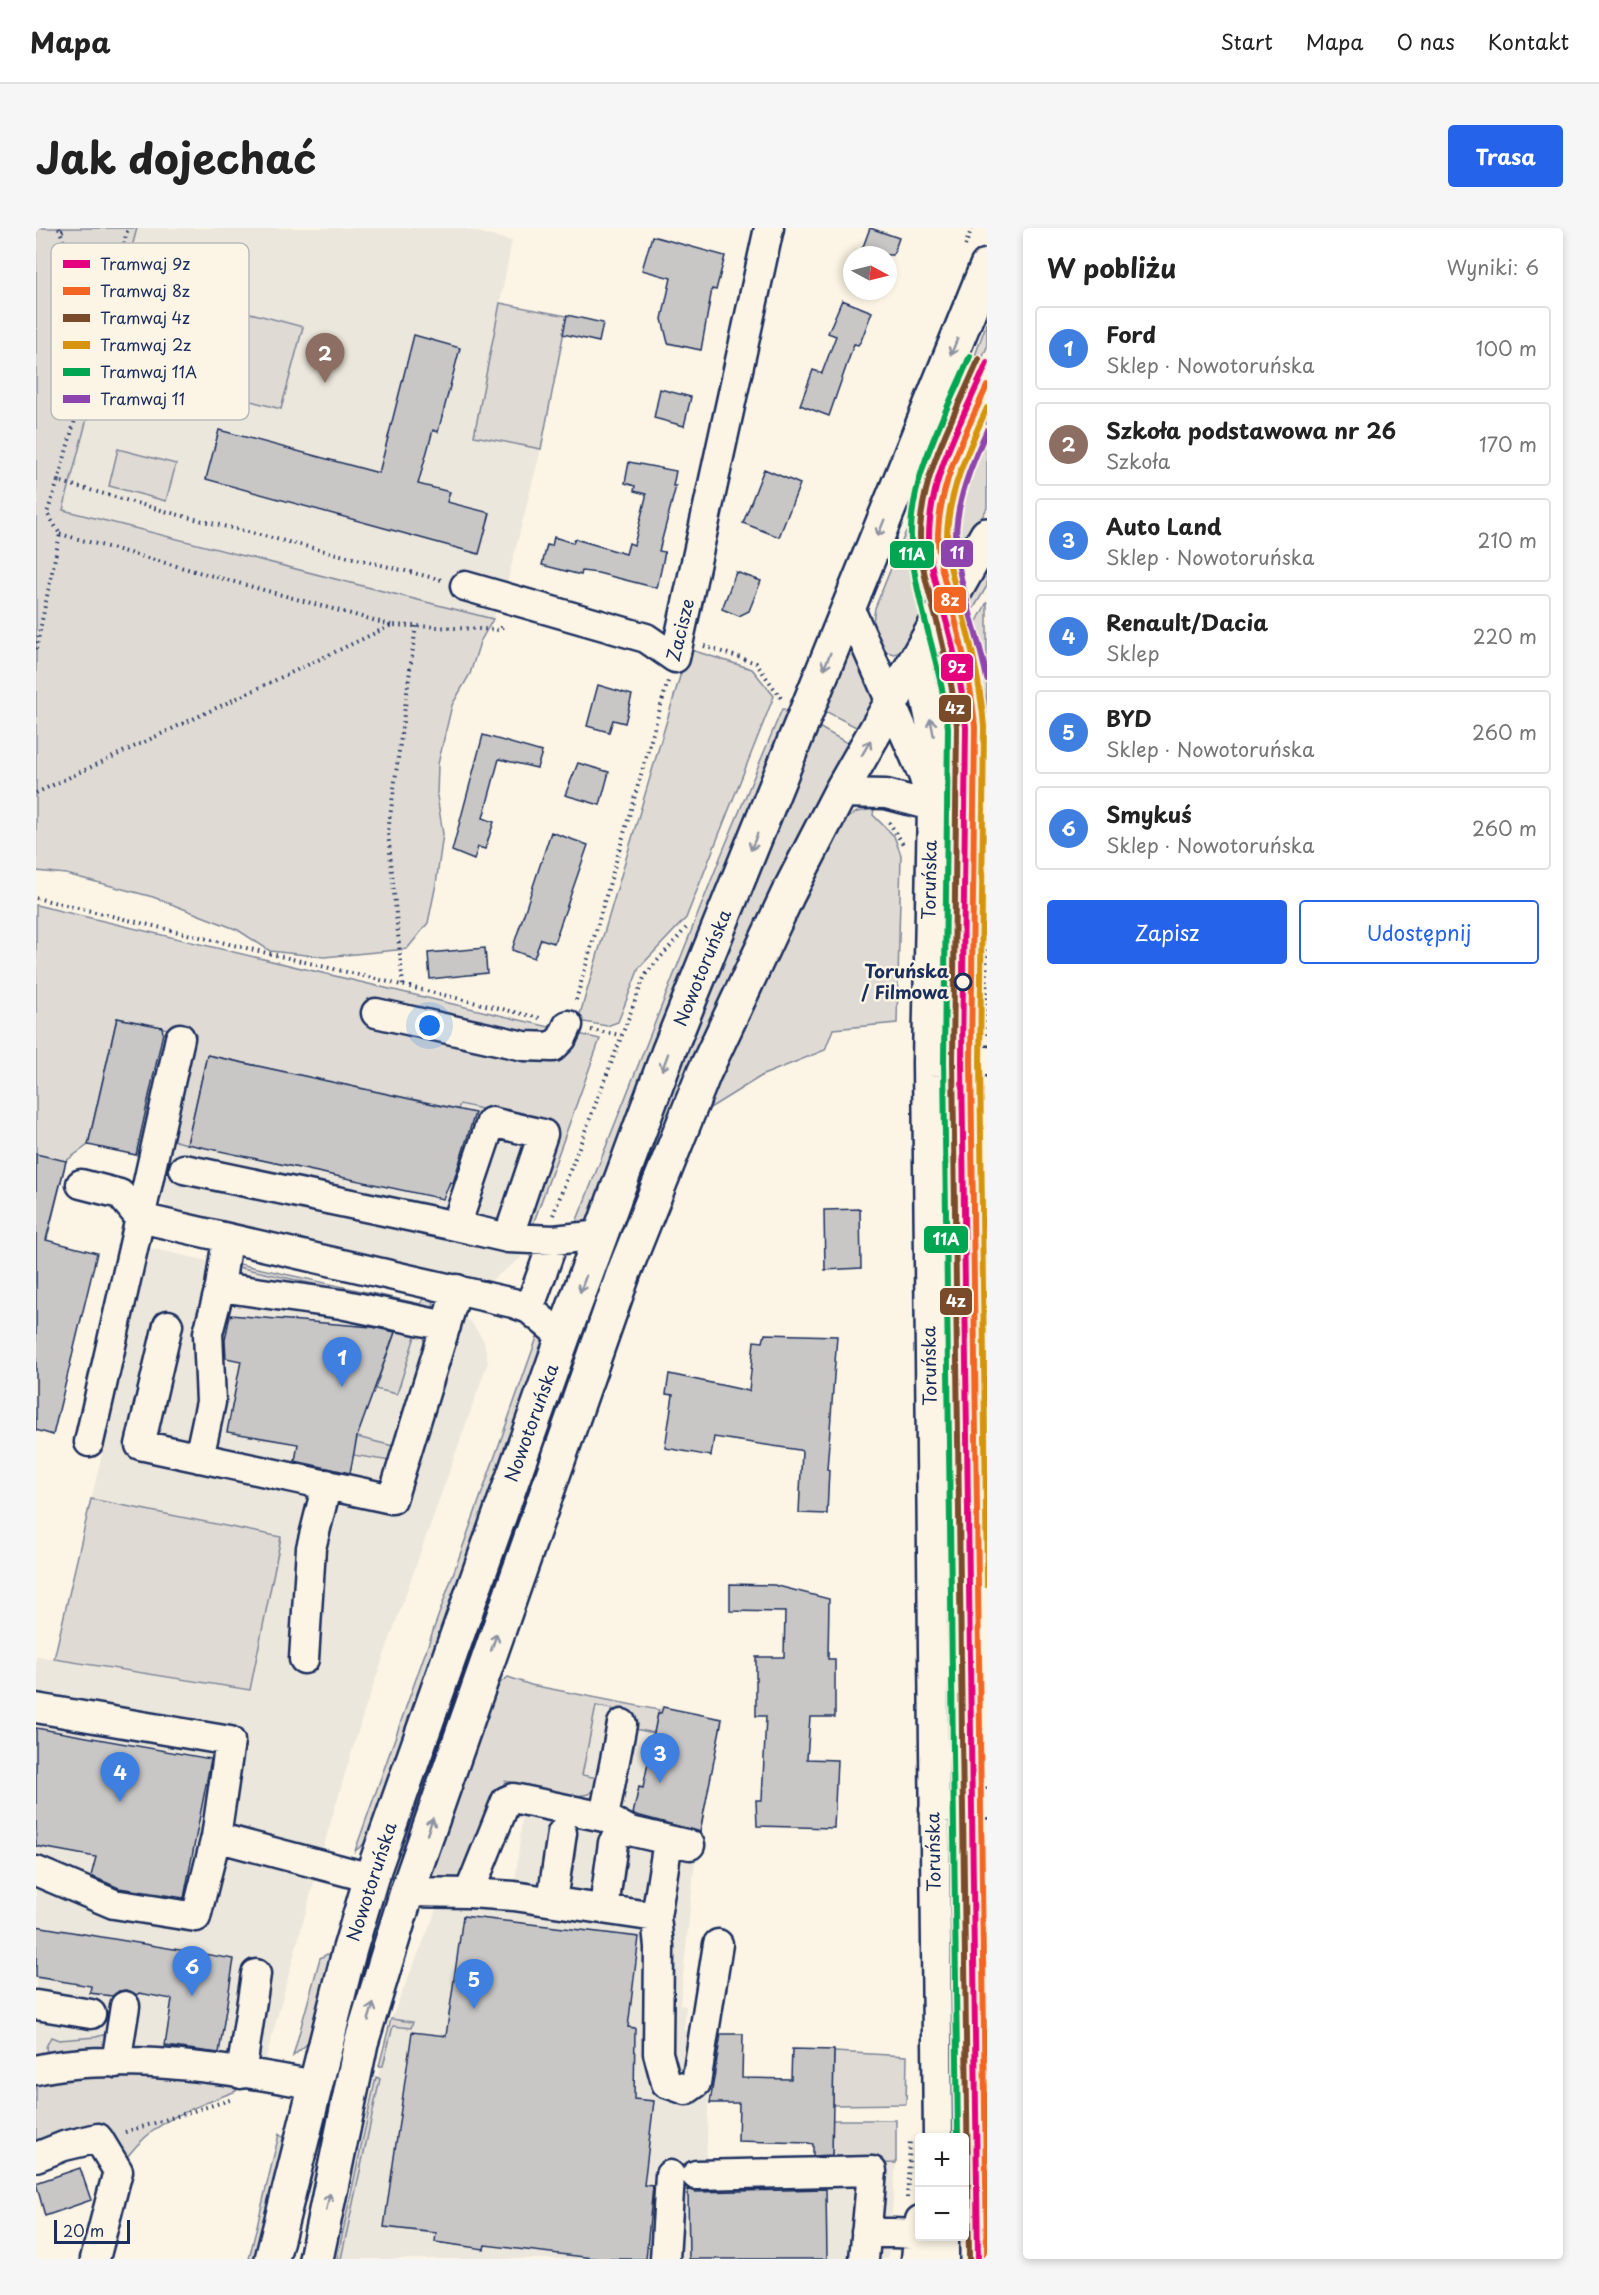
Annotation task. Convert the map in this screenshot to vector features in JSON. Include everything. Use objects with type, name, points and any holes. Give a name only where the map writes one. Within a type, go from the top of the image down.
[{"type":"main road","name":"Nowotoruńska","points":[[272,2259],[349,1952],[371,1878],[563,1337],[668,1053],[981,279]]},
{"type":"main road","points":[[916,661],[987,535]]},
{"type":"main road","name":"Nowotoruńska","points":[[316,2259],[361,2043],[407,1892],[624,1272],[704,1073],[788,894],[840,794],[916,661]]},
{"type":"street","name":"Zacisze","points":[[678,648],[769,228]]},
{"type":"street","points":[[465,586],[678,648]]},
{"type":"street","points":[[849,607],[923,775],[932,806]]},
{"type":"street","name":"Toruńska","points":[[916,661],[934,737],[936,772],[932,806],[927,1062],[936,2128]]},
{"type":"street","points":[[840,794],[886,794],[932,806]]},
{"type":"street","points":[[376,1013],[524,1046],[553,1047],[562,1038],[568,1025]]},
{"type":"street","points":[[89,1442],[180,1038]]},
{"type":"street","points":[[927,1062],[986,1050]]},
{"type":"street","points":[[456,1226],[492,1122],[543,1134],[508,1238]]},
{"type":"street","points":[[184,1168],[508,1238],[554,1240],[601,1235]]},
{"type":"street","points":[[81,1184],[120,1194],[140,1218],[457,1289],[529,1309],[563,1337]]},
{"type":"street","points":[[199,1458],[211,1402],[208,1333],[220,1287],[227,1239]]},
{"type":"street","points":[[529,1309],[554,1240]]},
{"type":"street","points":[[220,1287],[341,1304],[446,1326]]},
{"type":"street","points":[[168,1324],[140,1445],[392,1499],[457,1289]]},
{"type":"street","points":[[304,1659],[311,1548],[327,1484]]},
{"type":"street","points":[[36,1708],[230,1741],[216,1837],[196,1917],[114,1904],[36,1871]]},
{"type":"street","points":[[604,1908],[609,1830],[622,1724]]},
{"type":"street","points":[[469,1893],[506,1801],[513,1798],[609,1830],[630,1831],[678,1849],[656,1917],[659,1947],[658,2053],[666,2084],[686,2090],[696,2083],[718,1944]]},
{"type":"street","points":[[934,1809],[987,1803]]},
{"type":"street","points":[[552,1901],[562,1833]]},
{"type":"street","points":[[216,1837],[371,1878]]},
{"type":"street","points":[[407,1892],[469,1893],[552,1901],[656,1917]]},
{"type":"street","points":[[241,2074],[256,1974]]},
{"type":"street","points":[[36,2005],[91,2014]]},
{"type":"street","points":[[116,2062],[125,2006]]},
{"type":"street","points":[[36,2070],[54,2066],[116,2062],[200,2068],[315,2085]]},
{"type":"street","points":[[36,2157],[64,2146],[98,2138],[118,2171],[95,2259]]},
{"type":"street","points":[[665,2259],[683,2175],[873,2171],[865,2245],[915,2238]]},
{"type":"street","points":[[927,2241],[944,2259]]},
{"type":"path","points":[[61,230],[67,228]]},
{"type":"path","points":[[124,243],[128,228]]},
{"type":"path","points":[[75,420],[47,513],[60,534],[392,625],[500,630],[518,601]]},
{"type":"path","points":[[58,481],[179,515],[465,586]]},
{"type":"path","points":[[36,649],[60,534]]},
{"type":"path","points":[[36,793],[392,625]]},
{"type":"path","points":[[403,985],[388,832],[416,626]]},
{"type":"path","points":[[678,648],[756,663],[781,699]]},
{"type":"path","name":"Zacisze","points":[[568,1025],[678,648]]},
{"type":"path","points":[[36,898],[568,1025],[621,1035]]},
{"type":"path","points":[[986,1050],[987,917]]},
{"type":"path","points":[[98,2138],[140,2128],[251,2093],[271,2078]]},
{"type":"shaded area","points":[[36,228],[137,228],[133,243],[51,243],[51,420],[87,420],[63,510],[493,619],[480,642],[470,674],[452,705],[438,764],[437,796],[443,834],[436,884],[428,923],[407,949],[324,957],[270,951],[238,930],[153,897],[66,874],[36,871]]},
{"type":"shaded area","points":[[137,228],[462,228],[512,241],[500,303],[567,316],[541,449],[508,579],[493,619],[62,510],[86,420],[249,420],[249,243],[133,243]]},
{"type":"shaded area","points":[[500,303],[567,316],[541,449],[474,436]]},
{"type":"shaded area","points":[[249,313],[303,327],[281,409],[249,400]]},
{"type":"shaded area","points":[[987,322],[987,347],[938,465],[925,512],[924,542],[935,600],[901,652],[894,654],[880,650],[872,629],[875,608],[961,395]]},
{"type":"shaded area","points":[[987,413],[987,508],[954,568],[951,547],[952,527],[958,489]]},
{"type":"shaded area","points":[[118,449],[176,464],[166,501],[109,486]]},
{"type":"shaded area","points":[[987,562],[987,586],[968,618],[964,608]]},
{"type":"shaded area","points":[[987,602],[987,763],[986,700],[971,633]]},
{"type":"shaded area","points":[[849,640],[854,644],[859,666],[877,696],[858,728],[823,710]]},
{"type":"shaded area","points":[[688,649],[752,669],[774,696],[686,918],[639,968],[618,1022],[607,1026],[578,1021]]},
{"type":"shaded area","points":[[950,663],[958,714],[957,800],[954,748],[941,685]]},
{"type":"shaded area","points":[[782,709],[789,710],[789,714],[590,1219],[583,1224],[575,1225],[722,853]]},
{"type":"shaded area","points":[[815,725],[851,745],[404,1852],[399,1854],[397,1853],[588,1307],[695,1026]]},
{"type":"shaded area","points":[[874,809],[873,815],[894,836],[901,855],[897,1023],[833,1029],[825,1050],[763,1075],[705,1111],[790,919],[838,825],[857,812]]},
{"type":"shaded area","points":[[36,905],[600,1039],[532,1227],[524,1222],[557,1126],[460,1104],[458,1109],[207,1055],[187,1144],[172,1140],[196,1035],[117,1018],[88,1145],[66,1161],[36,1284]]},
{"type":"shaded area","points":[[196,1034],[572,1115],[520,1259],[485,1285],[173,1214],[159,1198]]},
{"type":"shaded area","points":[[150,1248],[460,1317],[471,1322],[484,1341],[488,1362],[363,1715],[328,1831],[265,2062],[36,2139],[36,1656],[54,1659]]},
{"type":"shaded area","points":[[235,1263],[421,1304],[425,1296],[434,1298],[433,1311],[229,1265]]},
{"type":"shaded area","points":[[378,1322],[416,1333],[397,1394],[375,1389],[396,1330],[375,1328]]},
{"type":"shaded area","points":[[540,1329],[544,1344],[369,1840],[355,1851]]},
{"type":"shaded area","points":[[357,1437],[401,1448],[390,1461],[353,1455]]},
{"type":"shaded area","points":[[91,1499],[281,1537],[250,1690],[54,1659]]},
{"type":"shaded area","points":[[508,1677],[531,1685],[659,1710],[654,1733],[626,1727],[621,1711],[596,1706],[582,1775],[597,1778],[598,1787],[589,1794],[577,1796],[505,1781],[465,1880],[433,1882],[430,1871],[488,1704],[501,1682]]},
{"type":"shaded area","points":[[531,1685],[658,1710],[660,1705],[724,1718],[696,1853],[680,2005],[686,2006],[684,2031],[711,2033],[706,2167],[896,2163],[888,2259],[337,2259],[391,2019],[451,1875],[515,1884],[522,1819],[490,1813]]},
{"type":"shaded area","points":[[327,1954],[333,1956],[307,2044],[293,2056],[320,1958]]},
{"type":"shaded area","points":[[391,2019],[413,2022],[411,2028],[393,2026],[383,2066],[379,2066]]},
{"type":"shaded area","points":[[106,2034],[106,2050],[47,2054],[46,2047],[51,2037],[59,2040]]},
{"type":"shaded area","points":[[834,2052],[907,2056],[906,2104],[833,2105]]},
{"type":"shaded area","points":[[116,2074],[234,2082],[239,2087],[236,2091],[176,2116],[163,2124],[138,2144],[126,2158],[117,2152],[36,2147],[36,2082]]},
{"type":"shaded area","points":[[376,2077],[380,2079],[341,2259],[337,2259]]},
{"type":"shaded area","points":[[832,2120],[896,2120],[896,2163],[832,2165]]},
{"type":"shaded area","points":[[279,2134],[283,2138],[282,2145],[254,2259],[249,2259]]},
{"type":"building","points":[[870,228],[899,238],[896,246],[863,246]]},
{"type":"building","points":[[652,236],[725,256],[716,290],[712,289],[701,350],[668,343],[662,319],[671,278],[642,270]]},
{"type":"building","points":[[842,300],[872,312],[861,341],[858,345],[854,344],[829,416],[800,405],[813,370],[822,373],[836,336],[828,333]]},
{"type":"building","points":[[567,315],[603,323],[599,342],[563,334]]},
{"type":"building","points":[[414,335],[460,348],[438,432],[433,430],[418,484],[450,492],[447,502],[490,513],[479,554],[206,479],[219,430],[379,473]]},
{"type":"building","points":[[660,389],[691,397],[684,426],[654,418]]},
{"type":"building","points":[[629,462],[676,471],[673,486],[676,486],[659,551],[665,552],[657,588],[598,573],[582,571],[581,575],[542,565],[547,545],[552,546],[554,537],[573,543],[575,539],[626,554],[629,543],[634,545],[646,494],[634,491],[635,486],[625,483]]},
{"type":"building","points":[[764,469],[800,484],[779,537],[743,523]]},
{"type":"building","points":[[736,572],[761,581],[749,611],[739,616],[722,609]]},
{"type":"building","points":[[598,685],[632,695],[625,723],[613,720],[609,732],[587,726]]},
{"type":"building","points":[[483,735],[542,752],[537,768],[499,759],[483,818],[494,822],[485,849],[478,847],[474,860],[452,851]]},
{"type":"building","points":[[578,763],[609,772],[600,805],[565,795]]},
{"type":"building","points":[[551,832],[588,845],[554,943],[541,939],[534,958],[512,950]]},
{"type":"building","points":[[485,948],[487,973],[430,979],[428,953]]},
{"type":"building","points":[[117,1018],[162,1027],[163,1033],[136,1155],[88,1145]]},
{"type":"building","points":[[207,1055],[475,1113],[453,1183],[450,1182],[443,1199],[187,1144]]},
{"type":"building","points":[[36,1154],[66,1161],[46,1240],[97,1253],[53,1435],[36,1430]]},
{"type":"building","points":[[860,1209],[861,1268],[825,1270],[824,1210]]},
{"type":"building","points":[[230,1315],[372,1327],[395,1332],[357,1437],[350,1473],[295,1461],[298,1444],[227,1432],[241,1361],[226,1358],[225,1340]]},
{"type":"building","points":[[765,1334],[837,1336],[827,1469],[829,1470],[827,1514],[799,1513],[802,1451],[714,1437],[711,1456],[665,1448],[673,1395],[666,1394],[669,1374],[749,1391],[754,1341],[763,1342]]},
{"type":"building","points":[[730,1584],[774,1585],[829,1599],[828,1659],[835,1659],[835,1717],[810,1717],[807,1759],[837,1760],[834,1828],[757,1826],[756,1800],[762,1800],[766,1716],[756,1716],[756,1657],[784,1657],[785,1612],[730,1611]]},
{"type":"building","points":[[663,1707],[722,1719],[700,1832],[633,1814],[639,1787],[643,1788],[658,1713],[661,1713]]},
{"type":"building","points":[[36,1728],[211,1759],[184,1898],[119,1888],[91,1876],[96,1857],[36,1846]]},
{"type":"building","points":[[463,1916],[639,1937],[628,2027],[635,2028],[634,2099],[654,2101],[644,2185],[653,2186],[646,2259],[601,2259],[485,2245],[484,2249],[435,2242],[436,2233],[384,2227],[412,2032],[446,2036]]},
{"type":"building","points":[[36,1926],[234,1959],[219,2053],[165,2046],[172,1999],[139,1993],[137,1995],[127,1990],[119,1991],[112,1996],[90,1993],[91,1986],[36,1977]]},
{"type":"building","points":[[721,2034],[743,2034],[742,2078],[791,2079],[792,2049],[834,2050],[832,2155],[813,2156],[813,2144],[808,2143],[738,2141],[739,2103],[710,2103]]},
{"type":"building","points":[[80,2168],[91,2200],[45,2216],[36,2183]]},
{"type":"building","points":[[688,2189],[696,2192],[826,2189],[827,2259],[689,2259]]},
{"type":"tram line","name":"11A","points":[[958,2133],[944,1061],[948,728],[945,704],[913,566],[911,543],[912,519],[922,471],[930,447],[970,356]]},
{"type":"tram line","name":"4z","points":[[969,2259],[953,1061],[957,727],[947,663],[924,569],[920,535],[926,489],[933,467],[979,359]]},
{"type":"tram line","name":"9z","points":[[978,2259],[962,1061],[966,727],[956,662],[932,569],[929,535],[935,490],[942,468],[987,363]]},
{"type":"tram line","name":"8z","points":[[987,386],[955,457],[949,476],[940,514],[938,544],[941,566],[964,659],[975,727],[971,1061],[987,2259]]},
{"type":"tram line","name":"2z","points":[[987,408],[956,485],[947,534],[950,565],[973,657],[984,727],[980,1061],[987,1585]]},
{"type":"tram line","name":"11","points":[[987,430],[962,495],[956,535],[959,570],[987,679]]},
{"type":"place","name":"Szkoła podstawowa nr 26","points":[[325,383]]},
{"type":"place","name":"Toruńska / Filmowa","points":[[963,982]]},
{"type":"place","name":"Ford","points":[[342,1387]]},
{"type":"place","name":"Auto Land","points":[[660,1783]]},
{"type":"place","name":"Renault/Dacia","points":[[120,1802]]},
{"type":"place","name":"Smykuś","points":[[192,1996]]},
{"type":"place","name":"BYD","points":[[474,2009]]}]
